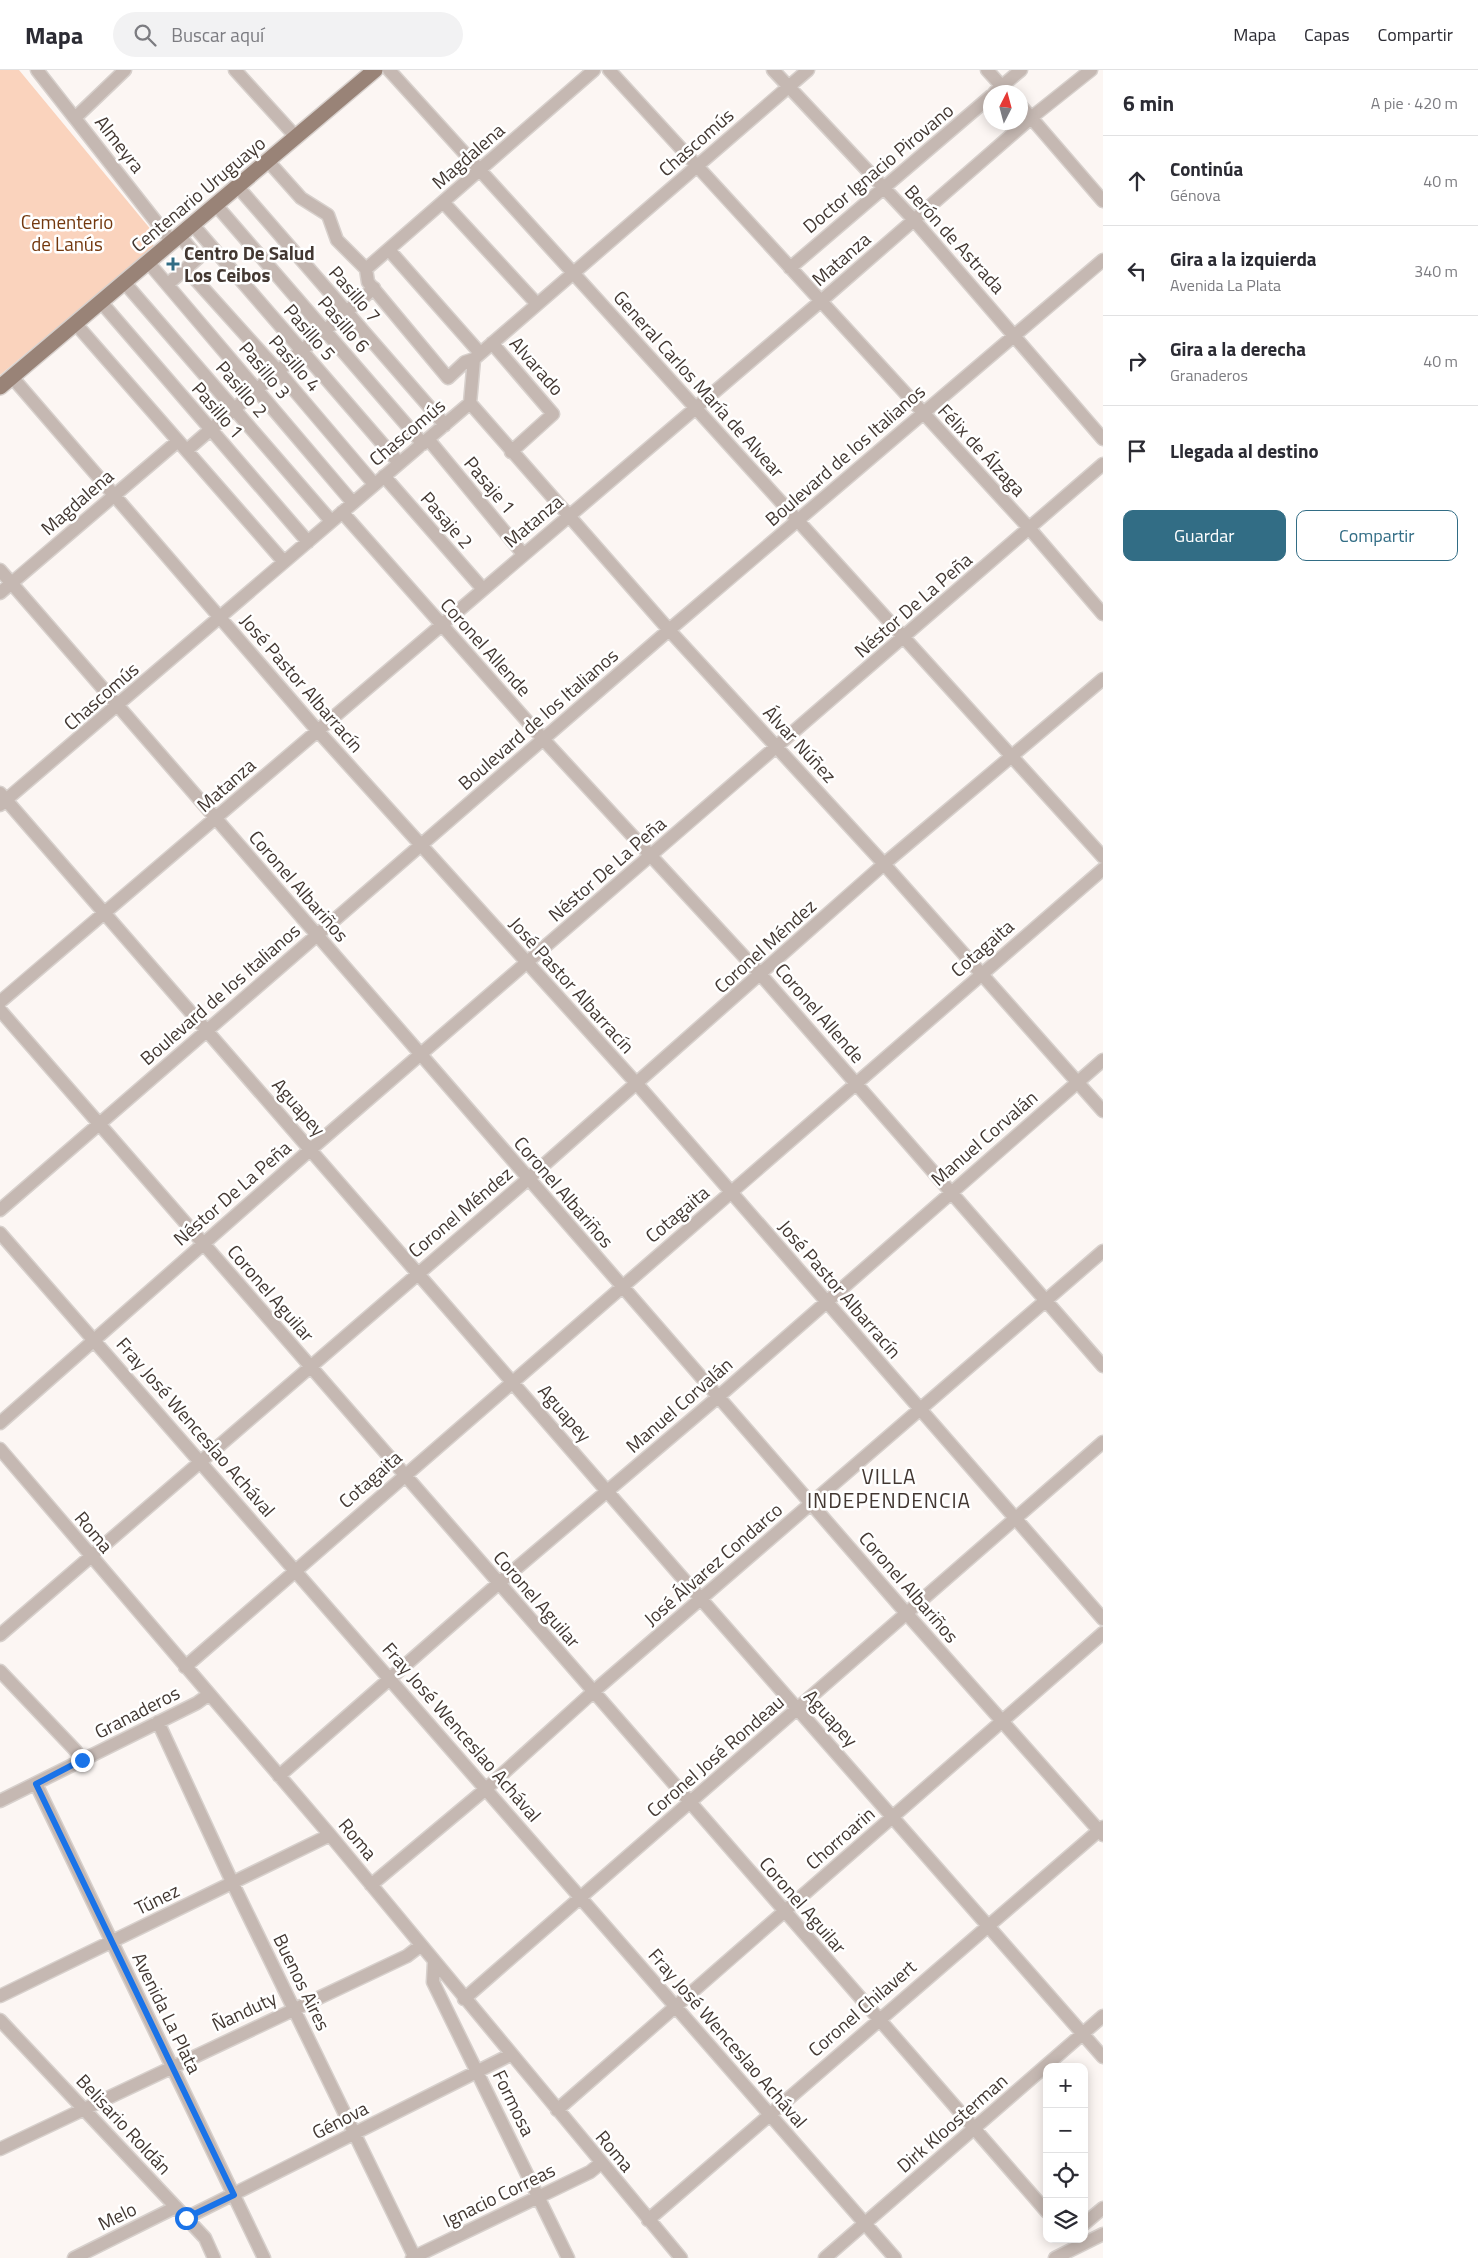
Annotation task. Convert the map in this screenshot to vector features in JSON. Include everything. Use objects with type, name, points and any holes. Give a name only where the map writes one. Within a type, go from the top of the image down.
[{"type":"main road","name":"Centenario Uruguayo","points":[[0,387],[238,187],[372,71]]},
{"type":"street","name":"Almeyra","points":[[37,70],[176,239],[198,258],[186,269]]},
{"type":"street","points":[[76,117],[125,70]]},
{"type":"street","points":[[235,70],[296,137]]},
{"type":"street","name":"General Carlos María de Alvear","points":[[389,70],[694,408],[1103,856]]},
{"type":"street","name":"Magdalena","points":[[366,268],[594,70]]},
{"type":"street","name":"Félix de Álzaga","points":[[608,70],[1029,528],[1103,614]]},
{"type":"street","name":"Berón de Astrada","points":[[773,70],[914,220],[1103,439]]},
{"type":"street","name":"Chascomús","points":[[2,799],[118,706],[470,403],[477,356],[808,70]]},
{"type":"street","points":[[987,70],[998,85]]},
{"type":"street","points":[[1007,85],[1021,70]]},
{"type":"street","name":"Matanza","points":[[0,1002],[106,913],[482,588],[821,301],[1032,118],[1091,70]]},
{"type":"street","name":"Doctor Ignacio Pirovano","points":[[790,268],[983,102]]},
{"type":"street","points":[[1028,114],[1103,201]]},
{"type":"street","points":[[268,161],[301,198],[328,215],[337,240],[366,268],[368,282],[448,378],[465,362],[477,356],[389,250]]},
{"type":"street","name":"Pasillo 7","points":[[238,187],[445,425]]},
{"type":"street","points":[[443,202],[537,304]]},
{"type":"street","name":"Pasillo 6","points":[[216,205],[325,331],[425,442]]},
{"type":"street","name":"Pasillo 5","points":[[193,225],[399,463]]},
{"type":"street","name":"Boulevard de los Italianos","points":[[0,1210],[669,630],[798,522],[1014,334],[1103,260]]},
{"type":"street","name":"Pasillo 3","points":[[148,262],[353,503]]},
{"type":"street","points":[[168,284],[186,269]]},
{"type":"street","name":"Pasillo 4","points":[[186,269],[379,480]]},
{"type":"street","name":"Pasillo 2","points":[[124,282],[332,521]]},
{"type":"street","name":"Magdalena","points":[[0,593],[114,495],[183,446],[210,430],[374,288]]},
{"type":"street","name":"Pasillo 1","points":[[101,302],[308,542]]},
{"type":"street","points":[[76,323],[284,562]]},
{"type":"street","name":"Alvarado","points":[[492,343],[553,414],[511,452]]},
{"type":"street","name":"José Pastor Albarracín","points":[[12,377],[317,730],[637,1084],[1103,1619]]},
{"type":"street","name":"Álvar Núñez","points":[[470,403],[669,630],[884,864],[1103,1111]]},
{"type":"street","name":"Pasaje 1","points":[[425,442],[523,554]]},
{"type":"street","name":"Néstor De La Peña","points":[[0,1423],[94,1338],[311,1149],[421,1056],[1103,464]]},
{"type":"street","name":"Pasaje 2","points":[[379,480],[482,588]]},
{"type":"street","name":"Coronel Allende","points":[[342,512],[543,739],[761,975],[952,1191],[1103,1366]]},
{"type":"street","name":"Coronel Albariños","points":[[0,570],[907,1614],[1001,1721],[1102,1831]]},
{"type":"street","name":"Coronel Méndez","points":[[0,1635],[202,1463],[418,1272],[637,1084],[884,864],[1103,679]]},
{"type":"street","name":"Aguapey","points":[[2,799],[106,913],[1103,2057]]},
{"type":"street","name":"Cotagaita","points":[[185,1667],[404,1474],[1103,869]]},
{"type":"street","name":"Coronel Aguilar","points":[[0,1010],[1043,2207]]},
{"type":"street","name":"Manuel Corvalán","points":[[279,1776],[390,1678],[718,1397],[1103,1060]]},
{"type":"street","name":"Fray José Wenceslao Achával","points":[[0,1232],[895,2258]]},
{"type":"street","name":"José Álvarez Condarco","points":[[371,1885],[487,1788],[593,1692],[1103,1251]]},
{"type":"street","name":"Coronel José Rondeau","points":[[464,1999],[1103,1442]]},
{"type":"street","name":"Roma","points":[[0,1449],[208,1695],[330,1835],[510,2055],[680,2258]]},
{"type":"street","name":"Chorroarin","points":[[556,2110],[1103,1633]]},
{"type":"street","points":[[0,1671],[76,1751],[82,1760]]},
{"type":"street","name":"Granaderos","points":[[0,1801],[198,1703],[208,1695]]},
{"type":"street","name":"Buenos Aires","points":[[158,1722],[233,1884],[414,2258]]},
{"type":"street","name":"Avenida La Plata","points":[[36,1784],[264,2258]]},
{"type":"street","name":"Coronel Chilavert","points":[[648,2220],[987,1924],[1102,1831]]},
{"type":"street","name":"Túnez","points":[[0,1996],[233,1884],[330,1835]]},
{"type":"street","name":"Ñanduty","points":[[0,2149],[407,1956],[420,1946]]},
{"type":"street","name":"Formosa","points":[[434,1963],[433,1982],[568,2258]]},
{"type":"street","name":"Dirk Kloosterman","points":[[825,2258],[1103,2016]]},
{"type":"street","name":"Belisario Roldán","points":[[0,2020],[186,2218],[209,2244],[214,2258]]},
{"type":"street","name":"Génova","points":[[186,2218],[510,2055]]},
{"type":"street","name":"Ignacio Correas","points":[[414,2258],[590,2172],[601,2164]]},
{"type":"street","name":"Melo","points":[[74,2258],[176,2207]]},
{"type":"street","points":[[1088,2221],[1103,2208]]},
{"type":"street","points":[[1088,2238],[1103,2234]]},
{"type":"street","points":[[1055,2258],[1073,2243]]},
{"type":"green space","name":"Cementerio de Lanús","points":[[0,70],[19,70],[157,237],[152,241],[154,247],[0,375]]},
{"type":"place","name":"Centro De Salud Los Ceibos","points":[[173,264]]},
{"type":"district","name":"VILLA INDEPENDENCIA","points":[[889,1489]]},
{"type":"route","points":[[82,1760],[36,1784],[234,2195],[186,2218]]}]
